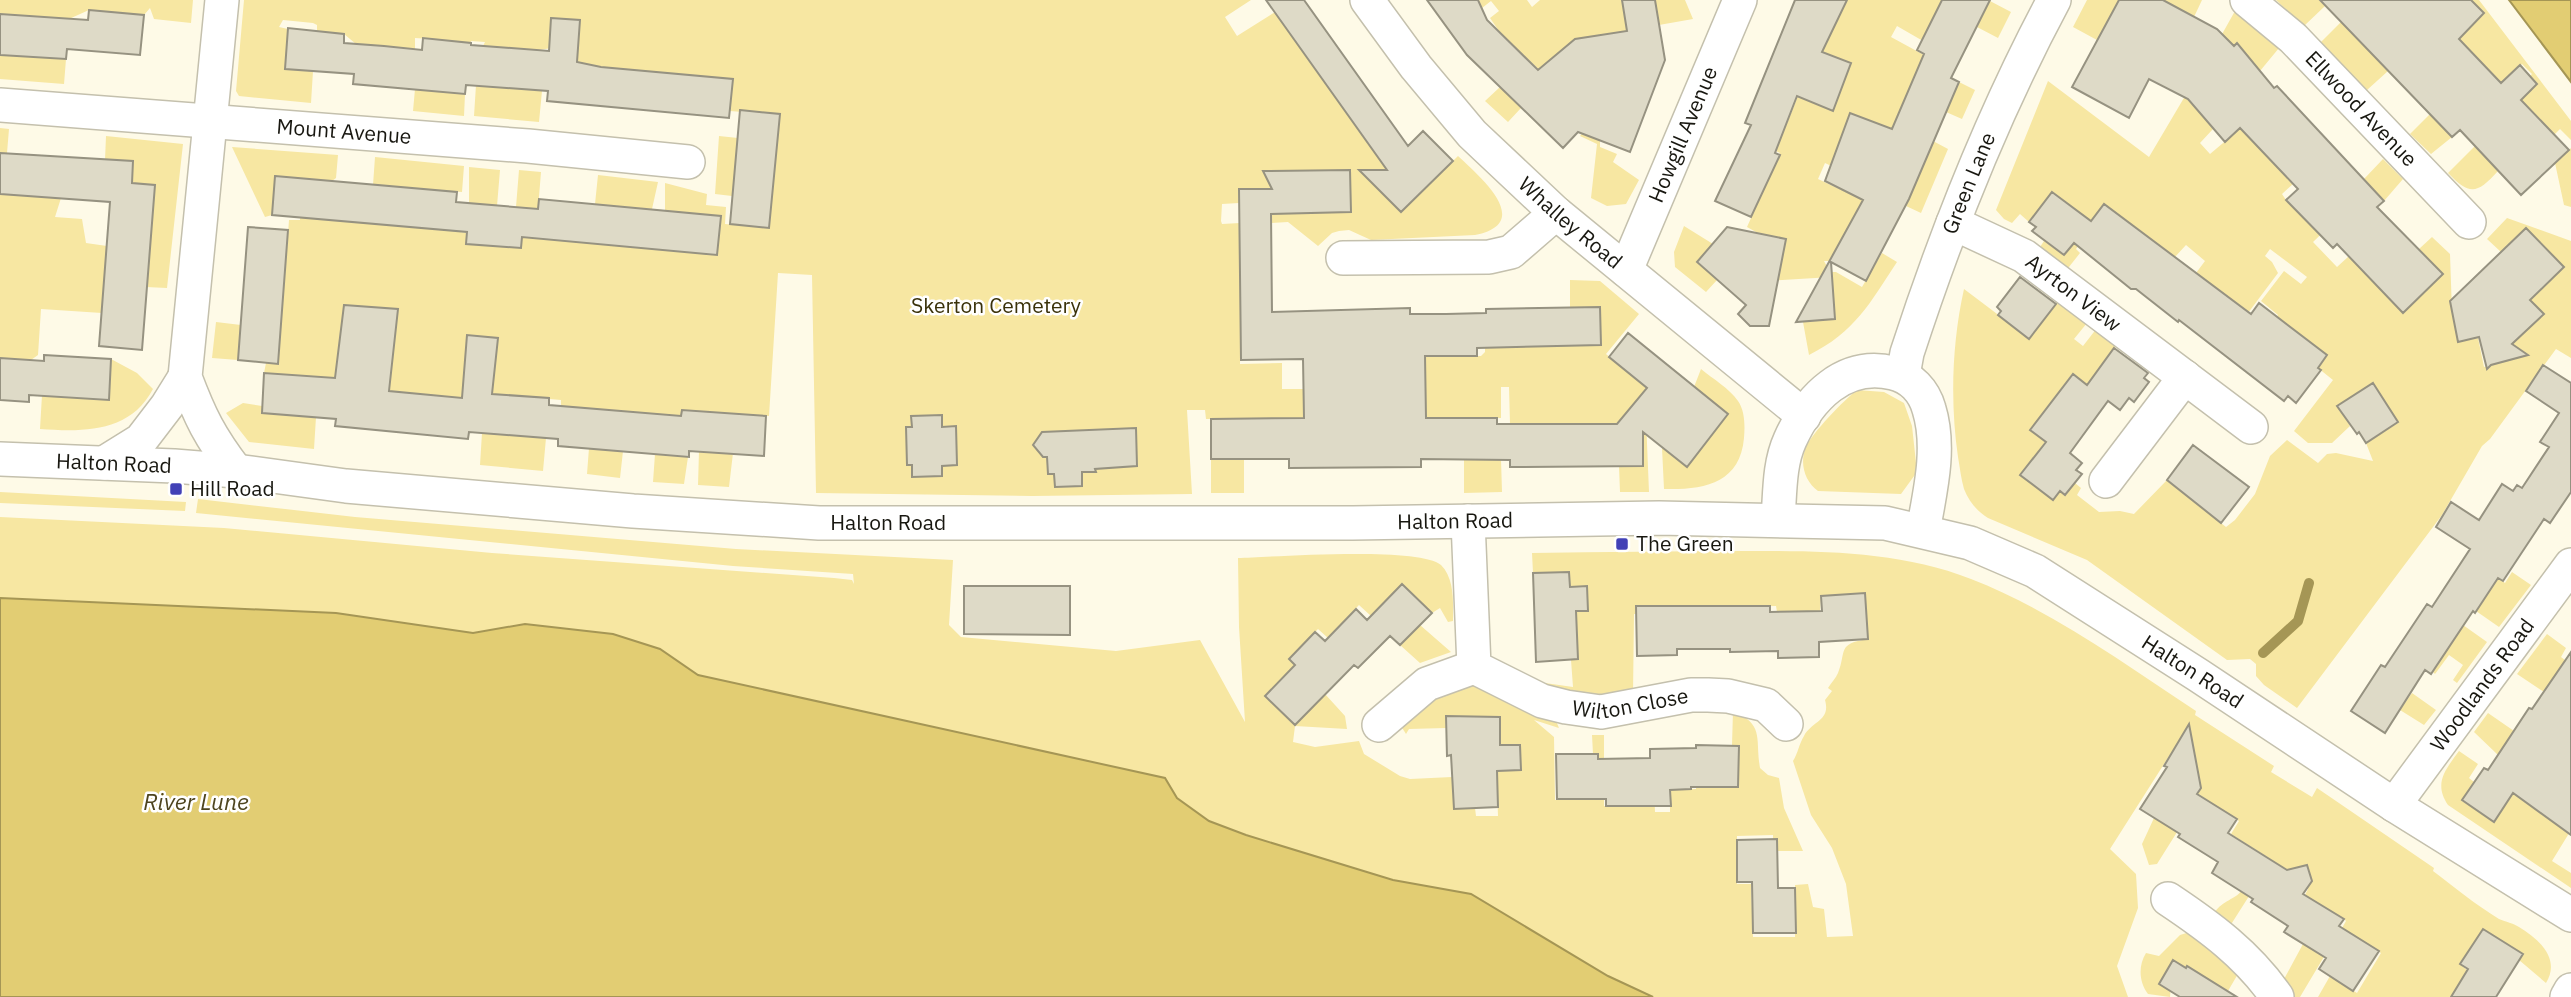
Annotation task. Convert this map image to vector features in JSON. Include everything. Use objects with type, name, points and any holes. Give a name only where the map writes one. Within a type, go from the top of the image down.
[{"type":"street","points":[[104,463],[141,440],[185,377],[222,0]]},
{"type":"street","name":"Whalley Road","points":[[1367,0],[1416,67],[1472,134],[1556,213],[1804,416]]},
{"type":"street","name":"Howgill Avenue","points":[[1626,270],[1740,0]]},
{"type":"street","name":"Green Lane","points":[[1903,375],[1907,353],[1952,223],[2030,46],[2054,0]]},
{"type":"street","name":"Ellwood Avenue","points":[[2247,0],[2293,38],[2469,222]]},
{"type":"street","name":"Mount Avenue","points":[[0,105],[528,146],[688,162]]},
{"type":"street","points":[[1343,258],[1489,257],[1511,252],[1556,213]]},
{"type":"street","name":"Ayrton View","points":[[1952,223],[2024,256],[2251,428]]},
{"type":"street","points":[[1779,519],[1785,455],[1804,416],[1824,391],[1853,373],[1867,370],[1903,375],[1914,383],[1929,409],[1934,435],[1932,479],[1923,531]]},
{"type":"street","points":[[185,377],[214,443],[236,471]]},
{"type":"street","points":[[2106,481],[2185,377]]},
{"type":"street","name":"Halton Road","points":[[0,459],[236,471],[346,486],[633,511],[819,523],[1468,522],[1659,518],[1885,523],[1970,543],[2035,571],[2394,804],[2571,915]]},
{"type":"street","points":[[1379,724],[1427,684],[1474,667],[1468,522]]},
{"type":"street","name":"Woodlands Road","points":[[2394,804],[2571,565]]},
{"type":"street","name":"Wilton Close","points":[[1474,667],[1542,701],[1566,707],[1601,712],[1690,695],[1728,696],[1766,705],[1786,724]]},
{"type":"street","points":[[2168,899],[2241,952],[2277,997]]},
{"type":"street","points":[[2567,997],[2571,990]]},
{"type":"green space","points":[[0,0],[193,0],[191,23],[154,19],[150,8],[144,15],[89,10],[69,19],[0,14]]},
{"type":"green space","name":"Skerton Cemetery","points":[[244,0],[1251,0],[1225,17],[1237,36],[1275,12],[1365,139],[1393,162],[1372,183],[1401,212],[1458,156],[1488,186],[1502,210],[1501,220],[1493,229],[1475,235],[1371,240],[1349,230],[1332,233],[1318,246],[1288,222],[1271,223],[1270,189],[1240,189],[1239,203],[1222,204],[1221,221],[1222,224],[1240,223],[1240,364],[1282,363],[1282,389],[1325,389],[1421,356],[1481,356],[1485,347],[1600,345],[1570,308],[1570,280],[1600,281],[1639,314],[1606,354],[1665,403],[1646,419],[1649,492],[1620,492],[1619,466],[1643,423],[1510,424],[1509,387],[1501,387],[1501,418],[1426,418],[1426,388],[1388,388],[1325,427],[1282,418],[1206,419],[1205,410],[1187,410],[1192,494],[1032,496],[816,493],[812,275],[778,273],[769,416],[693,411],[692,417],[561,406],[561,400],[482,393],[472,399],[389,391],[391,371],[376,369],[374,389],[264,373],[286,262],[289,220],[300,220],[300,217],[454,231],[467,233],[466,244],[521,248],[522,237],[717,255],[721,217],[665,211],[665,183],[707,194],[706,205],[726,207],[725,224],[769,228],[780,115],[730,111],[733,79],[551,63],[552,48],[538,50],[483,46],[485,42],[471,41],[469,54],[443,43],[415,38],[415,49],[356,44],[344,34],[317,31],[317,25],[313,23],[283,20],[279,27],[288,29],[313,71],[311,103],[239,96],[236,91]],"holes":[[[1350,170],[1351,212],[1295,213],[1294,171]]]},
{"type":"green space","points":[[1480,0],[1527,0],[1532,7],[1540,0],[1622,0],[1632,66],[1600,140],[1600,147],[1617,154],[1613,162],[1639,180],[1626,204],[1607,206],[1591,198],[1597,144],[1580,136],[1593,120],[1501,34],[1490,18],[1499,11],[1491,1],[1482,8],[1478,2]]},
{"type":"green space","points":[[1655,0],[1685,0],[1693,19],[1659,25]]},
{"type":"green space","points":[[1847,0],[1943,0],[1923,41],[1897,26],[1891,37],[1924,55],[1869,184],[1825,163],[1818,179],[1863,200],[1829,261],[1824,261],[1830,272],[1836,272],[1862,287],[1882,253],[1897,262],[1850,326],[1809,355],[1803,322],[1835,319],[1832,277],[1767,281],[1743,249],[1756,232],[1747,227],[1780,153],[1776,151],[1823,33]]},
{"type":"green space","points":[[2087,0],[2119,0],[2097,40],[2073,27]]},
{"type":"green space","points":[[2163,0],[2202,0],[2194,17],[2221,36],[2235,11],[2254,23],[2279,48],[2260,71],[2237,44],[2234,46],[2192,103],[2213,129],[2200,143],[2210,154],[2229,138],[2236,124],[2249,138],[2256,132],[2269,159],[2293,184],[2282,194],[2286,200],[2337,219],[2313,242],[2337,267],[2349,256],[2403,312],[2443,274],[2419,249],[2432,237],[2450,254],[2452,312],[2458,341],[2478,338],[2484,367],[2504,361],[2495,327],[2530,327],[2544,314],[2523,293],[2543,274],[2550,280],[2564,267],[2526,228],[2501,252],[2487,239],[2507,218],[2571,241],[2571,358],[2556,349],[2490,439],[2482,446],[2442,515],[2297,708],[2264,685],[2256,676],[2256,664],[2250,659],[2227,660],[2087,560],[1988,518],[1968,498],[1961,477],[1955,436],[1954,373],[1957,330],[1964,289],[2029,338],[2058,300],[2087,323],[2074,339],[2083,346],[2097,328],[2118,344],[2087,385],[2072,374],[2030,430],[2045,442],[2021,475],[2053,500],[2060,491],[2066,495],[2075,483],[2081,488],[2077,495],[2099,512],[2120,511],[2134,514],[2167,480],[2226,527],[2235,520],[2255,494],[2270,456],[2287,440],[2318,463],[2327,454],[2336,453],[2373,461],[2366,443],[2398,423],[2373,383],[2345,417],[2350,426],[2332,443],[2308,443],[2294,431],[2333,380],[2318,368],[2327,355],[2312,344],[2268,329],[2278,315],[2261,301],[2284,271],[2301,284],[2307,277],[2270,249],[2265,256],[2278,273],[2248,313],[2196,273],[2205,261],[2186,245],[2174,258],[2104,204],[2090,222],[2053,192],[2029,222],[2020,214],[2012,223],[1996,210],[2048,81],[2149,157],[2191,86],[2193,17]]},
{"type":"green space","points":[[2276,0],[2319,0],[2325,6],[2304,26]]},
{"type":"green space","points":[[2466,0],[2479,0],[2571,121],[2571,140],[2560,129],[2541,148],[2521,100],[2537,84],[2522,64],[2501,83],[2453,41],[2460,38],[2484,14]]},
{"type":"green space","points":[[1990,1],[2011,12],[1998,38],[1977,27]]},
{"type":"green space","points":[[2341,22],[2388,71],[2367,90],[2320,43]]},
{"type":"green space","points":[[0,55],[66,59],[64,84],[0,79]]},
{"type":"green space","points":[[1959,82],[1975,90],[1962,119],[1946,112]]},
{"type":"green space","points":[[476,85],[542,91],[539,122],[474,116]]},
{"type":"green space","points":[[1500,87],[1521,108],[1508,122],[1485,101]]},
{"type":"green space","points":[[415,89],[465,94],[464,116],[413,111]]},
{"type":"green space","points":[[2430,114],[2452,137],[2431,154],[2410,134]]},
{"type":"green space","points":[[0,128],[9,129],[7,153],[0,153]]},
{"type":"green space","points":[[106,136],[183,144],[167,288],[146,287],[105,160]]},
{"type":"green space","points":[[719,136],[738,138],[732,196],[715,194]]},
{"type":"green space","points":[[1933,141],[1948,149],[1921,213],[1906,206]]},
{"type":"green space","points":[[2475,146],[2498,171],[2479,188],[2468,189],[2448,173]]},
{"type":"green space","points":[[232,147],[338,155],[336,178],[332,181],[275,176],[272,215],[265,217]]},
{"type":"green space","points":[[2571,148],[2571,207],[2564,205],[2555,163]]},
{"type":"green space","points":[[375,157],[464,166],[462,192],[373,185]]},
{"type":"green space","points":[[2383,159],[2403,179],[2384,201],[2364,179]]},
{"type":"green space","points":[[469,167],[500,170],[497,206],[469,203]]},
{"type":"green space","points":[[519,170],[541,172],[538,209],[516,207]]},
{"type":"green space","points":[[598,175],[658,182],[652,209],[595,204]]},
{"type":"green space","points":[[0,194],[61,198],[55,217],[82,219],[86,243],[107,246],[102,313],[41,309],[38,355],[31,360],[0,358]]},
{"type":"green space","points":[[1684,226],[1713,244],[1697,262],[1717,280],[1706,292],[1675,267],[1674,252]]},
{"type":"green space","points":[[2079,237],[2083,239],[2076,249],[2080,253],[2065,272],[2038,250],[2044,241],[2055,249]]},
{"type":"green space","points":[[216,322],[241,325],[238,360],[212,358]]},
{"type":"green space","points":[[111,359],[137,373],[153,389],[132,414],[104,427],[40,429],[42,395],[109,399]]},
{"type":"green space","points":[[1701,369],[1730,392],[1740,405],[1744,429],[1741,453],[1735,466],[1717,481],[1692,488],[1664,489],[1662,448],[1687,466],[1694,387]]},
{"type":"green space","points":[[1857,390],[1884,392],[1904,403],[1912,426],[1917,472],[1901,494],[1818,491],[1807,477],[1803,459],[1809,441]]},
{"type":"green space","points":[[243,403],[262,406],[262,413],[316,417],[314,449],[249,442],[226,413]]},
{"type":"green space","points":[[482,433],[546,438],[543,471],[480,465]]},
{"type":"green space","points":[[589,448],[623,451],[620,478],[587,474]]},
{"type":"green space","points":[[699,451],[733,453],[729,487],[698,485]]},
{"type":"green space","points":[[655,454],[688,457],[684,484],[653,482]]},
{"type":"green space","points":[[1211,459],[1244,459],[1244,493],[1211,493]]},
{"type":"green space","points":[[1464,459],[1501,459],[1502,492],[1464,493]]},
{"type":"green space","points":[[0,492],[186,502],[185,511],[0,503]]},
{"type":"green space","points":[[198,499],[355,517],[736,549],[953,560],[949,625],[961,637],[1116,651],[1200,640],[1245,722],[1238,558],[1376,554],[1427,559],[1441,565],[1449,577],[1453,621],[1448,622],[1440,608],[1432,613],[1402,584],[1371,616],[1359,605],[1328,638],[1318,629],[1290,658],[1295,664],[1265,696],[1295,725],[1325,694],[1345,716],[1347,729],[1295,726],[1293,742],[1315,747],[1359,741],[1364,754],[1400,776],[1410,779],[1452,777],[1454,809],[1475,808],[1476,816],[1498,816],[1496,758],[1487,735],[1500,734],[1500,717],[1447,716],[1446,728],[1409,729],[1406,734],[1401,726],[1409,711],[1472,681],[1554,716],[1559,728],[1534,720],[1554,737],[1555,800],[1599,799],[1598,754],[1593,754],[1592,735],[1604,735],[1604,806],[1645,806],[1654,790],[1655,812],[1670,812],[1670,790],[1738,787],[1739,746],[1732,745],[1733,711],[1754,727],[1760,768],[1768,775],[1779,778],[1784,808],[1803,851],[1777,851],[1777,840],[1773,839],[1773,835],[1737,836],[1737,884],[1751,884],[1753,937],[1795,937],[1795,885],[1808,884],[1813,907],[1824,909],[1827,937],[1853,936],[1846,884],[1832,848],[1811,815],[1793,761],[1807,731],[1823,717],[1825,700],[1832,691],[1828,688],[1838,673],[1844,650],[1851,643],[1868,639],[1865,593],[1821,596],[1820,611],[1777,612],[1776,606],[1727,605],[1684,606],[1684,613],[1634,614],[1633,695],[1603,696],[1558,692],[1531,681],[1573,687],[1571,660],[1578,659],[1576,616],[1571,616],[1569,573],[1533,573],[1532,553],[1803,551],[1860,554],[1916,563],[1971,579],[2059,622],[2196,711],[2195,715],[2274,766],[2271,772],[2312,797],[2317,788],[2434,868],[2433,871],[2482,908],[2534,937],[2546,950],[2551,966],[2550,974],[2546,983],[2519,960],[2523,954],[2483,929],[2460,964],[2467,970],[2451,997],[2318,997],[2330,976],[2357,993],[2381,953],[2342,928],[2346,921],[2344,919],[2305,895],[2308,889],[2304,886],[2304,866],[2296,868],[2290,877],[2272,860],[2231,834],[2239,821],[2194,791],[2183,761],[2171,753],[2110,849],[2136,874],[2138,908],[2117,966],[2128,997],[1653,997],[1608,976],[1471,894],[1393,880],[1209,821],[1177,798],[1165,778],[697,675],[660,649],[525,624],[473,633],[336,613],[0,598],[0,517],[224,528],[492,553],[834,578],[852,580],[854,584],[853,574],[733,566],[196,513]]},
{"type":"green space","points":[[2512,572],[2531,585],[2499,627],[2476,611],[2498,578],[2505,583]]},
{"type":"green space","points":[[1420,625],[1451,652],[1420,663],[1400,645]]},
{"type":"green space","points":[[2463,625],[2487,642],[2457,683],[2453,680],[2463,665],[2449,655],[2435,674],[2433,672]]},
{"type":"green space","points":[[2547,634],[2566,648],[2561,657],[2565,660],[2544,692],[2517,674]]},
{"type":"green space","points":[[2412,693],[2436,710],[2424,725],[2400,710]]},
{"type":"green space","points":[[2488,713],[2514,731],[2498,755],[2474,732]]},
{"type":"green space","points":[[2459,751],[2478,764],[2469,778],[2474,782],[2462,801],[2495,821],[2516,789],[2523,801],[2571,830],[2552,861],[2571,873],[2571,888],[2448,805],[2441,783]]},
{"type":"green space","points":[[2154,818],[2171,828],[2179,829],[2157,864],[2149,865],[2142,844]]},
{"type":"green space","points":[[2241,891],[2251,893],[2230,926],[2214,913]]},
{"type":"green space","points":[[2193,931],[2242,967],[2228,991],[2173,960],[2170,997],[2148,994],[2141,974],[2146,953],[2159,956],[2180,935]]},
{"type":"green space","points":[[2303,944],[2325,955],[2300,997],[2294,997],[2283,981]]},
{"type":"water","points":[[2509,0],[2571,0],[2571,82]]},
{"type":"water","name":"River Lune","points":[[0,598],[336,613],[473,633],[525,624],[613,634],[660,649],[698,675],[1165,778],[1177,798],[1209,821],[1393,880],[1471,894],[1608,976],[1653,997],[0,997]]},
{"type":"building","points":[[1266,0],[1304,0],[1408,146],[1423,131],[1453,161],[1401,212],[1359,170],[1387,170]]},
{"type":"building","points":[[1427,0],[1478,0],[1487,20],[1538,70],[1575,39],[1627,31],[1622,0],[1655,0],[1665,60],[1630,152],[1578,132],[1563,148],[1467,55]]},
{"type":"building","points":[[1795,0],[1847,0],[1822,52],[1851,63],[1833,111],[1797,96],[1775,153],[1780,155],[1751,217],[1715,201],[1751,125],[1745,123]]},
{"type":"building","points":[[1942,0],[1990,0],[1951,78],[1959,82],[1909,199],[1866,281],[1831,262],[1835,319],[1796,322],[1863,200],[1825,181],[1850,113],[1892,129],[1924,54],[1917,50]]},
{"type":"building","points":[[2119,0],[2163,0],[2217,29],[2234,46],[2237,43],[2274,88],[2277,86],[2384,201],[2377,207],[2443,274],[2403,313],[2337,244],[2333,248],[2286,200],[2298,189],[2240,128],[2225,142],[2188,99],[2149,79],[2129,118],[2072,87]]},
{"type":"building","points":[[2320,0],[2471,0],[2484,13],[2459,39],[2501,83],[2520,65],[2537,84],[2521,100],[2569,150],[2521,195],[2460,130],[2452,137]]},
{"type":"building","points":[[89,10],[144,15],[140,55],[67,49],[66,59],[0,55],[0,14],[88,20]]},
{"type":"building","points":[[551,18],[580,20],[577,62],[601,67],[733,79],[729,118],[547,101],[548,91],[466,85],[465,94],[353,84],[354,74],[285,69],[288,28],[344,34],[344,43],[422,50],[423,38],[549,51]]},
{"type":"building","points":[[740,110],[780,114],[769,228],[730,224]]},
{"type":"building","points":[[0,153],[133,161],[132,183],[155,185],[142,350],[99,346],[110,202],[0,194]]},
{"type":"building","points":[[1350,170],[1351,212],[1271,214],[1272,312],[1410,308],[1410,314],[1446,314],[1486,313],[1486,309],[1600,307],[1601,345],[1477,348],[1477,356],[1425,356],[1426,418],[1497,418],[1497,424],[1617,424],[1647,388],[1609,357],[1628,333],[1728,414],[1687,467],[1643,432],[1643,466],[1510,467],[1510,460],[1421,459],[1421,467],[1289,468],[1289,459],[1211,459],[1211,419],[1304,418],[1303,359],[1241,360],[1239,189],[1272,189],[1263,171]]},
{"type":"building","points":[[275,176],[457,192],[456,202],[538,209],[539,199],[721,216],[717,255],[522,237],[521,248],[466,244],[467,232],[272,215]]},
{"type":"building","points":[[2052,192],[2091,221],[2104,204],[2251,314],[2259,303],[2327,355],[2318,368],[2321,370],[2296,403],[2288,396],[2284,401],[2179,320],[2178,322],[2136,289],[2131,289],[2074,243],[2064,255],[2032,231],[2036,227],[2029,222]]},
{"type":"building","points":[[248,227],[288,230],[278,364],[238,360]]},
{"type":"building","points":[[1727,227],[1786,239],[1769,326],[1750,326],[1738,314],[1746,305],[1697,262]]},
{"type":"building","points":[[2526,228],[2564,267],[2530,300],[2544,314],[2512,344],[2528,355],[2491,365],[2487,369],[2479,337],[2458,342],[2450,301]]},
{"type":"building","points":[[2020,277],[2056,304],[2029,339],[1998,315],[2001,311],[1997,307]]},
{"type":"building","points":[[344,305],[398,309],[389,391],[462,398],[467,335],[498,338],[492,394],[549,398],[549,405],[681,416],[682,410],[766,416],[764,456],[689,451],[689,457],[558,446],[558,439],[469,432],[468,439],[335,426],[336,419],[262,413],[264,373],[335,378]]},
{"type":"building","points":[[2114,348],[2148,373],[2144,378],[2149,382],[2134,402],[2129,398],[2120,410],[2108,401],[2070,453],[2082,463],[2076,470],[2082,474],[2065,495],[2060,491],[2053,500],[2020,475],[2046,442],[2030,430],[2073,374],[2087,385]]},
{"type":"building","points":[[44,355],[111,359],[109,400],[29,395],[29,402],[0,400],[0,358],[44,361]]},
{"type":"building","points":[[2543,365],[2571,383],[2571,492],[2550,523],[2544,519],[2503,581],[2498,578],[2431,674],[2425,670],[2385,733],[2351,711],[2381,665],[2385,667],[2427,604],[2432,607],[2470,549],[2436,527],[2451,502],[2479,520],[2502,484],[2513,491],[2517,485],[2522,488],[2549,447],[2540,442],[2559,413],[2526,391]]},
{"type":"building","points":[[2373,383],[2398,422],[2366,443],[2337,406]]},
{"type":"building","points":[[942,415],[942,427],[956,426],[957,465],[942,466],[942,476],[912,477],[912,465],[907,465],[906,427],[912,427],[911,416]]},
{"type":"building","points":[[1136,428],[1137,466],[1082,472],[1082,486],[1055,487],[1054,474],[1048,474],[1047,457],[1043,457],[1033,445],[1042,432]]},
{"type":"building","points":[[2193,445],[2249,487],[2221,523],[2167,480]]},
{"type":"building","points":[[1569,572],[1570,587],[1587,586],[1588,611],[1576,611],[1578,659],[1536,662],[1533,573]]},
{"type":"building","points":[[1402,584],[1432,613],[1400,645],[1390,636],[1358,668],[1354,665],[1295,725],[1265,696],[1295,665],[1289,659],[1315,632],[1325,641],[1356,609],[1367,620]]},
{"type":"building","points":[[964,586],[1070,586],[1070,635],[964,634]]},
{"type":"building","points":[[1865,593],[1868,639],[1819,642],[1819,657],[1778,658],[1778,651],[1730,652],[1730,649],[1677,649],[1677,655],[1637,656],[1636,606],[1770,606],[1770,612],[1822,611],[1821,596]]},
{"type":"building","points":[[2571,652],[2571,835],[2513,793],[2494,822],[2462,800],[2484,768],[2488,770],[2529,708],[2532,709]]},
{"type":"building","points":[[1446,716],[1500,717],[1500,745],[1520,745],[1521,770],[1497,771],[1498,807],[1454,809],[1451,755],[1447,756]]},
{"type":"building","points":[[2189,724],[2201,788],[2197,794],[2237,819],[2228,833],[2287,870],[2307,865],[2312,881],[2303,894],[2344,919],[2339,926],[2379,951],[2353,991],[2319,969],[2326,958],[2284,932],[2288,926],[2251,902],[2253,899],[2212,873],[2218,862],[2140,809],[2167,767],[2164,766]]},
{"type":"building","points":[[1696,745],[1739,746],[1738,787],[1670,790],[1671,806],[1606,806],[1606,799],[1557,799],[1556,754],[1598,754],[1598,759],[1650,758],[1650,749],[1696,748]]},
{"type":"building","points":[[1777,839],[1778,888],[1795,888],[1796,933],[1753,933],[1752,882],[1737,882],[1737,840]]},
{"type":"building","points":[[2483,929],[2523,954],[2496,997],[2451,997],[2468,969],[2460,964]]},
{"type":"building","points":[[2173,960],[2237,997],[2180,997],[2159,984]]},
{"type":"waterway","points":[[2263,653],[2298,621],[2309,583]]},
{"type":"place","name":"Hill Road","points":[[176,489]]},
{"type":"place","name":"The Green","points":[[1622,544]]}]
